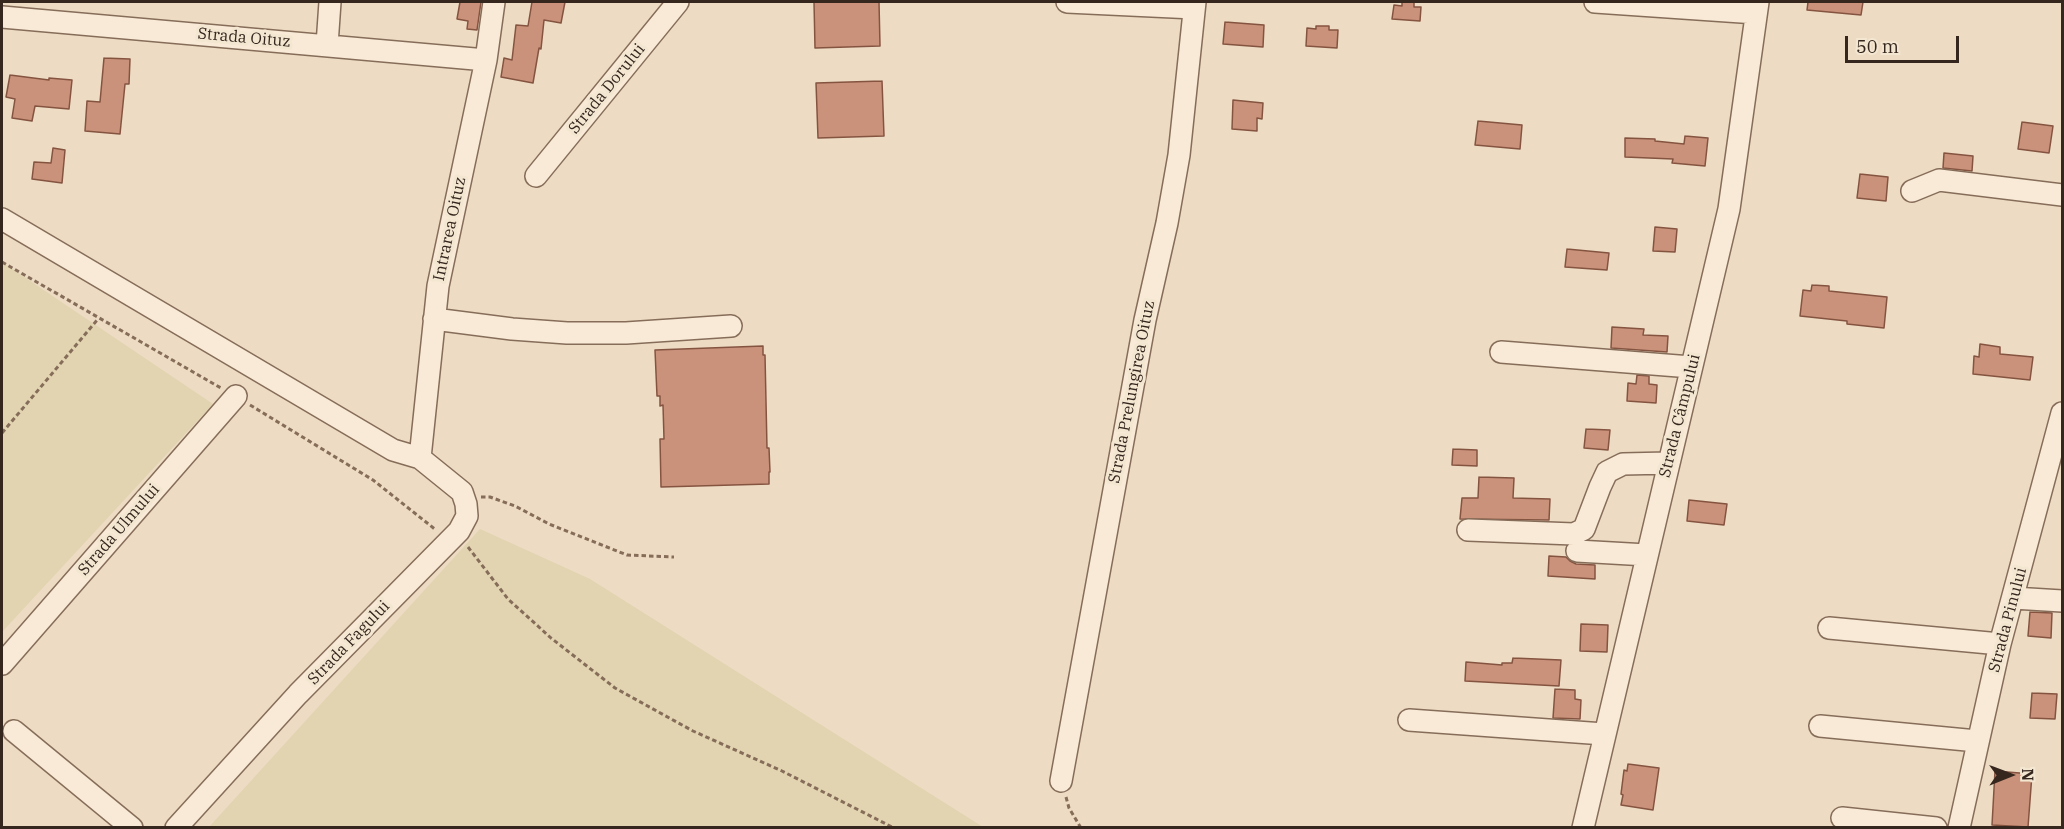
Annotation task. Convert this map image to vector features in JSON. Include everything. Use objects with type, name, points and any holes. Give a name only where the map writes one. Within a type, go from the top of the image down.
[{"type":"street","points":[[327,45],[330,2]]},
{"type":"street","name":"Intrarea Oituz","points":[[420,458],[434,319],[444,255],[486,60],[494,2]]},
{"type":"street","name":"Strada Dorului","points":[[536,176],[678,2]]},
{"type":"street","points":[[1067,2],[1195,5]]},
{"type":"street","points":[[1595,2],[1757,7]]},
{"type":"street","name":"Strada Prelungirea Oituz","points":[[1061,781],[1143,332],[1167,223],[1180,144],[1195,5]]},
{"type":"street","name":"Strada Câmpului","points":[[1583,828],[1729,209],[1757,7]]},
{"type":"street","name":"Strada Oituz","points":[[2,17],[486,60]]},
{"type":"street","points":[[1912,190],[1939,180],[2062,195]]},
{"type":"street","points":[[2,219],[393,450],[420,458],[462,492],[466,504]]},
{"type":"street","points":[[434,319],[501,328],[567,333],[626,333],[731,326]]},
{"type":"street","points":[[1501,351],[1691,367]]},
{"type":"street","name":"Strada Ulmului","points":[[2,664],[236,396]]},
{"type":"street","name":"Strada Pinului","points":[[1959,828],[2000,644],[2058,447],[2062,413]]},
{"type":"street","points":[[1468,530],[1574,534],[1584,529],[1608,472],[1623,464],[1668,463]]},
{"type":"street","name":"Strada Fagului","points":[[176,828],[315,677],[454,535],[467,516],[466,504]]},
{"type":"street","points":[[1577,551],[1647,555]]},
{"type":"street","points":[[2013,598],[2062,601]]},
{"type":"street","points":[[1829,628],[2000,644]]},
{"type":"street","points":[[1409,720],[1605,734]]},
{"type":"street","points":[[1820,726],[1977,741]]},
{"type":"street","points":[[14,731],[132,828]]},
{"type":"street","points":[[1842,818],[1936,828]]},
{"type":"path","points":[[2,262],[236,396],[373,480],[429,525],[454,535],[470,550],[508,599],[551,638],[615,688],[693,731],[782,771],[894,828]]},
{"type":"path","points":[[2,433],[98,319]]},
{"type":"path","points":[[466,504],[479,497],[490,497],[515,506],[549,524],[627,555],[674,557]]},
{"type":"path","points":[[1061,781],[1069,808],[1081,828]]},
{"type":"shaded area","points":[[2,262],[213,404],[2,632]]},
{"type":"shaded area","points":[[480,529],[590,579],[983,827],[209,827]]},
{"type":"building","points":[[460,2],[481,2],[477,30],[467,29],[468,21],[457,19]]},
{"type":"building","points":[[532,2],[565,2],[561,23],[544,20],[541,49],[539,48],[533,83],[501,77],[504,58],[512,60],[516,25],[528,26]]},
{"type":"building","points":[[814,2],[879,2],[880,46],[815,48]]},
{"type":"building","points":[[1402,2],[1414,2],[1414,7],[1421,7],[1420,21],[1392,19],[1394,5],[1402,6]]},
{"type":"building","points":[[1808,2],[1863,2],[1861,15],[1807,10]]},
{"type":"building","points":[[1225,22],[1264,25],[1263,47],[1223,44]]},
{"type":"building","points":[[1316,26],[1329,26],[1329,30],[1338,30],[1337,48],[1306,46],[1307,28],[1316,29]]},
{"type":"building","points":[[104,58],[130,59],[129,84],[125,84],[120,134],[85,131],[87,101],[100,102]]},
{"type":"building","points":[[10,75],[49,80],[49,78],[72,80],[69,109],[35,106],[32,121],[12,118],[15,99],[6,97]]},
{"type":"building","points":[[882,81],[884,136],[818,138],[816,83]]},
{"type":"building","points":[[1233,100],[1263,103],[1262,119],[1257,118],[1257,131],[1232,129]]},
{"type":"building","points":[[1478,121],[1522,125],[1520,149],[1475,145]]},
{"type":"building","points":[[2022,122],[2053,126],[2049,153],[2018,149]]},
{"type":"building","points":[[1685,136],[1708,138],[1705,166],[1672,163],[1673,159],[1625,157],[1625,138],[1655,139],[1655,141],[1684,144]]},
{"type":"building","points":[[53,148],[65,150],[62,183],[32,179],[34,162],[51,163]]},
{"type":"building","points":[[1944,153],[1973,156],[1972,171],[1943,168]]},
{"type":"building","points":[[1860,174],[1888,177],[1886,201],[1857,198]]},
{"type":"building","points":[[1655,227],[1677,229],[1675,252],[1653,251]]},
{"type":"building","points":[[1567,249],[1609,253],[1607,270],[1565,267]]},
{"type":"building","points":[[1812,285],[1829,286],[1829,291],[1887,297],[1884,328],[1800,316],[1803,290],[1811,291]]},
{"type":"building","points":[[1612,327],[1644,329],[1643,335],[1668,336],[1667,352],[1611,348]]},
{"type":"building","points":[[1980,344],[2000,347],[2000,354],[2033,357],[2030,380],[1973,374],[1974,356],[1979,357]]},
{"type":"building","points":[[763,346],[769,484],[661,487],[660,439],[664,439],[663,405],[660,406],[660,396],[657,396],[655,350]]},
{"type":"building","points":[[1637,375],[1649,376],[1649,384],[1657,385],[1656,403],[1627,401],[1628,383],[1636,384]]},
{"type":"building","points":[[1586,429],[1610,430],[1608,450],[1584,448]]},
{"type":"building","points":[[1453,449],[1477,450],[1477,466],[1452,465]]},
{"type":"building","points":[[1479,477],[1514,478],[1513,498],[1550,499],[1549,520],[1460,519],[1462,498],[1478,498]]},
{"type":"building","points":[[1689,500],[1727,504],[1724,525],[1687,521]]},
{"type":"building","points":[[1549,556],[1566,557],[1576,564],[1595,565],[1595,579],[1548,576]]},
{"type":"building","points":[[2030,612],[2052,613],[2051,638],[2028,636]]},
{"type":"building","points":[[1581,624],[1608,625],[1607,652],[1580,651]]},
{"type":"building","points":[[1513,658],[1561,660],[1559,686],[1465,681],[1466,662],[1502,665],[1502,663],[1512,663]]},
{"type":"building","points":[[1555,689],[1575,690],[1575,699],[1581,700],[1580,719],[1553,718]]},
{"type":"building","points":[[2032,693],[2057,694],[2055,719],[2030,718]]},
{"type":"building","points":[[1628,764],[1659,768],[1653,810],[1621,805],[1624,770],[1627,771]]},
{"type":"building","points":[[1995,771],[2032,774],[2028,827],[1992,825]]}]
